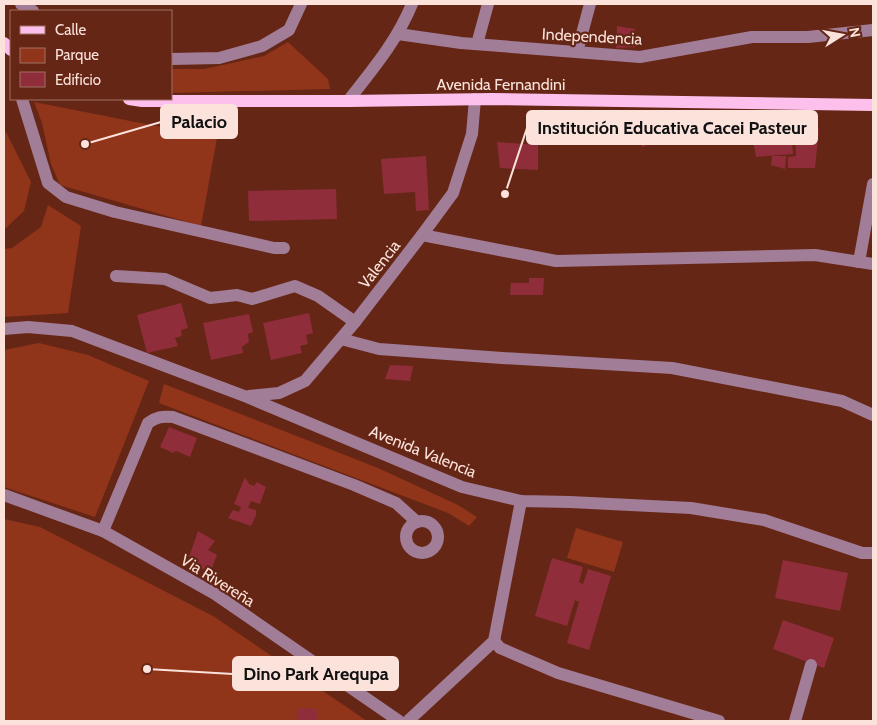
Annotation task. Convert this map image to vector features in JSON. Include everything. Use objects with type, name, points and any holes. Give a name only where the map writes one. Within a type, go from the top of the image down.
[{"type":"main road","name":"Avenida Fernandini","points":[[136,100],[348,101],[475,99],[873,105]]},
{"type":"street","points":[[172,59],[219,58],[262,46],[289,30],[301,4]]},
{"type":"street","points":[[348,101],[388,50],[412,4]]},
{"type":"street","points":[[477,44],[488,4]]},
{"type":"street","points":[[577,52],[590,4]]},
{"type":"street","name":"Independencia","points":[[398,34],[461,43],[640,57],[752,37],[808,37],[873,30]]},
{"type":"street","name":"Valencia","points":[[247,396],[279,393],[305,381],[355,322],[422,235],[453,193],[472,134],[475,99]]},
{"type":"street","points":[[22,100],[48,183],[66,197],[116,212],[274,248],[284,248]]},
{"type":"street","points":[[859,262],[873,184]]},
{"type":"street","points":[[422,235],[556,261],[816,255],[873,264]]},
{"type":"street","points":[[116,276],[165,279],[210,298],[237,295],[252,299],[295,286],[318,296],[355,322]]},
{"type":"street","name":"Avenida Valencia","points":[[4,329],[28,326],[72,331],[247,396],[462,487],[522,502],[570,502],[691,508],[764,520],[862,553],[873,553]]},
{"type":"street","points":[[341,339],[379,349],[672,368],[842,401],[873,415]]},
{"type":"street","points":[[103,532],[148,423],[154,418],[162,416],[172,417],[363,489],[396,503],[417,522]]},
{"type":"street","name":"Via Rivereña","points":[[4,495],[103,532],[215,594],[399,721]]},
{"type":"street","points":[[408,721],[494,641],[522,502]]},
{"type":"street","points":[[494,641],[500,648],[558,673],[719,721]]},
{"type":"street","points":[[795,721],[811,665]]},
{"type":"green space","points":[[288,42],[328,79],[330,89],[172,93],[172,69],[204,69],[264,56]]},
{"type":"green space","points":[[34,102],[217,138],[201,226],[60,185],[51,164],[42,123]]},
{"type":"green space","points":[[6,132],[31,182],[24,211],[4,228],[4,134]]},
{"type":"green space","points":[[48,205],[81,226],[68,313],[4,317],[4,249],[12,248],[41,227]]},
{"type":"green space","points":[[39,343],[88,355],[149,381],[95,517],[4,487],[4,350]]},
{"type":"green space","points":[[164,384],[378,468],[458,505],[477,517],[469,526],[448,513],[159,403]]},
{"type":"green space","points":[[4,519],[40,527],[213,616],[367,721],[4,721]]},
{"type":"green space","points":[[576,528],[623,542],[614,572],[567,558]]},
{"type":"building","points":[[617,26],[635,29],[636,47],[616,48]]},
{"type":"building","points":[[642,111],[655,117],[658,140],[642,147]]},
{"type":"building","points":[[809,128],[819,129],[815,168],[788,168],[788,157],[796,156],[795,138],[810,137]]},
{"type":"building","points":[[792,140],[793,154],[756,157],[753,142]]},
{"type":"building","points":[[497,142],[538,145],[538,170],[500,168]]},
{"type":"building","points":[[426,156],[429,210],[416,211],[415,192],[384,194],[381,159]]},
{"type":"building","points":[[772,156],[786,156],[785,169],[771,165]]},
{"type":"building","points":[[336,189],[337,219],[249,221],[248,191]]},
{"type":"building","points":[[529,278],[544,278],[543,295],[510,295],[511,283],[529,283]]},
{"type":"building","points":[[181,303],[188,328],[181,330],[182,336],[175,338],[178,346],[147,353],[137,315]]},
{"type":"building","points":[[309,313],[313,333],[306,335],[308,344],[300,346],[302,353],[271,360],[263,323]]},
{"type":"building","points":[[249,314],[253,332],[248,334],[249,342],[242,347],[243,353],[211,360],[203,323]]},
{"type":"building","points":[[390,365],[413,366],[410,381],[385,379]]},
{"type":"building","points":[[169,427],[197,438],[190,457],[176,451],[173,453],[160,447]]},
{"type":"building","points":[[245,477],[249,484],[254,486],[257,482],[266,487],[260,504],[251,501],[248,508],[256,510],[251,526],[228,518],[233,510],[239,512],[241,507],[234,504]]},
{"type":"building","points":[[198,531],[215,541],[208,550],[217,555],[210,573],[188,560]]},
{"type":"building","points":[[552,558],[583,567],[579,582],[583,584],[588,569],[611,576],[589,650],[567,643],[579,602],[575,600],[567,626],[535,616]]},
{"type":"building","points":[[783,560],[848,573],[840,611],[775,598]]},
{"type":"building","points":[[783,620],[834,638],[824,668],[773,649]]},
{"type":"building","points":[[298,708],[317,709],[317,721],[298,721]]},
{"type":"place","name":"Palacio","points":[[85,144]]},
{"type":"place","name":"Institución Educativa Cacei Pasteur","points":[[505,194]]},
{"type":"place","name":"Dino Park Arequpa","points":[[147,669]]}]
